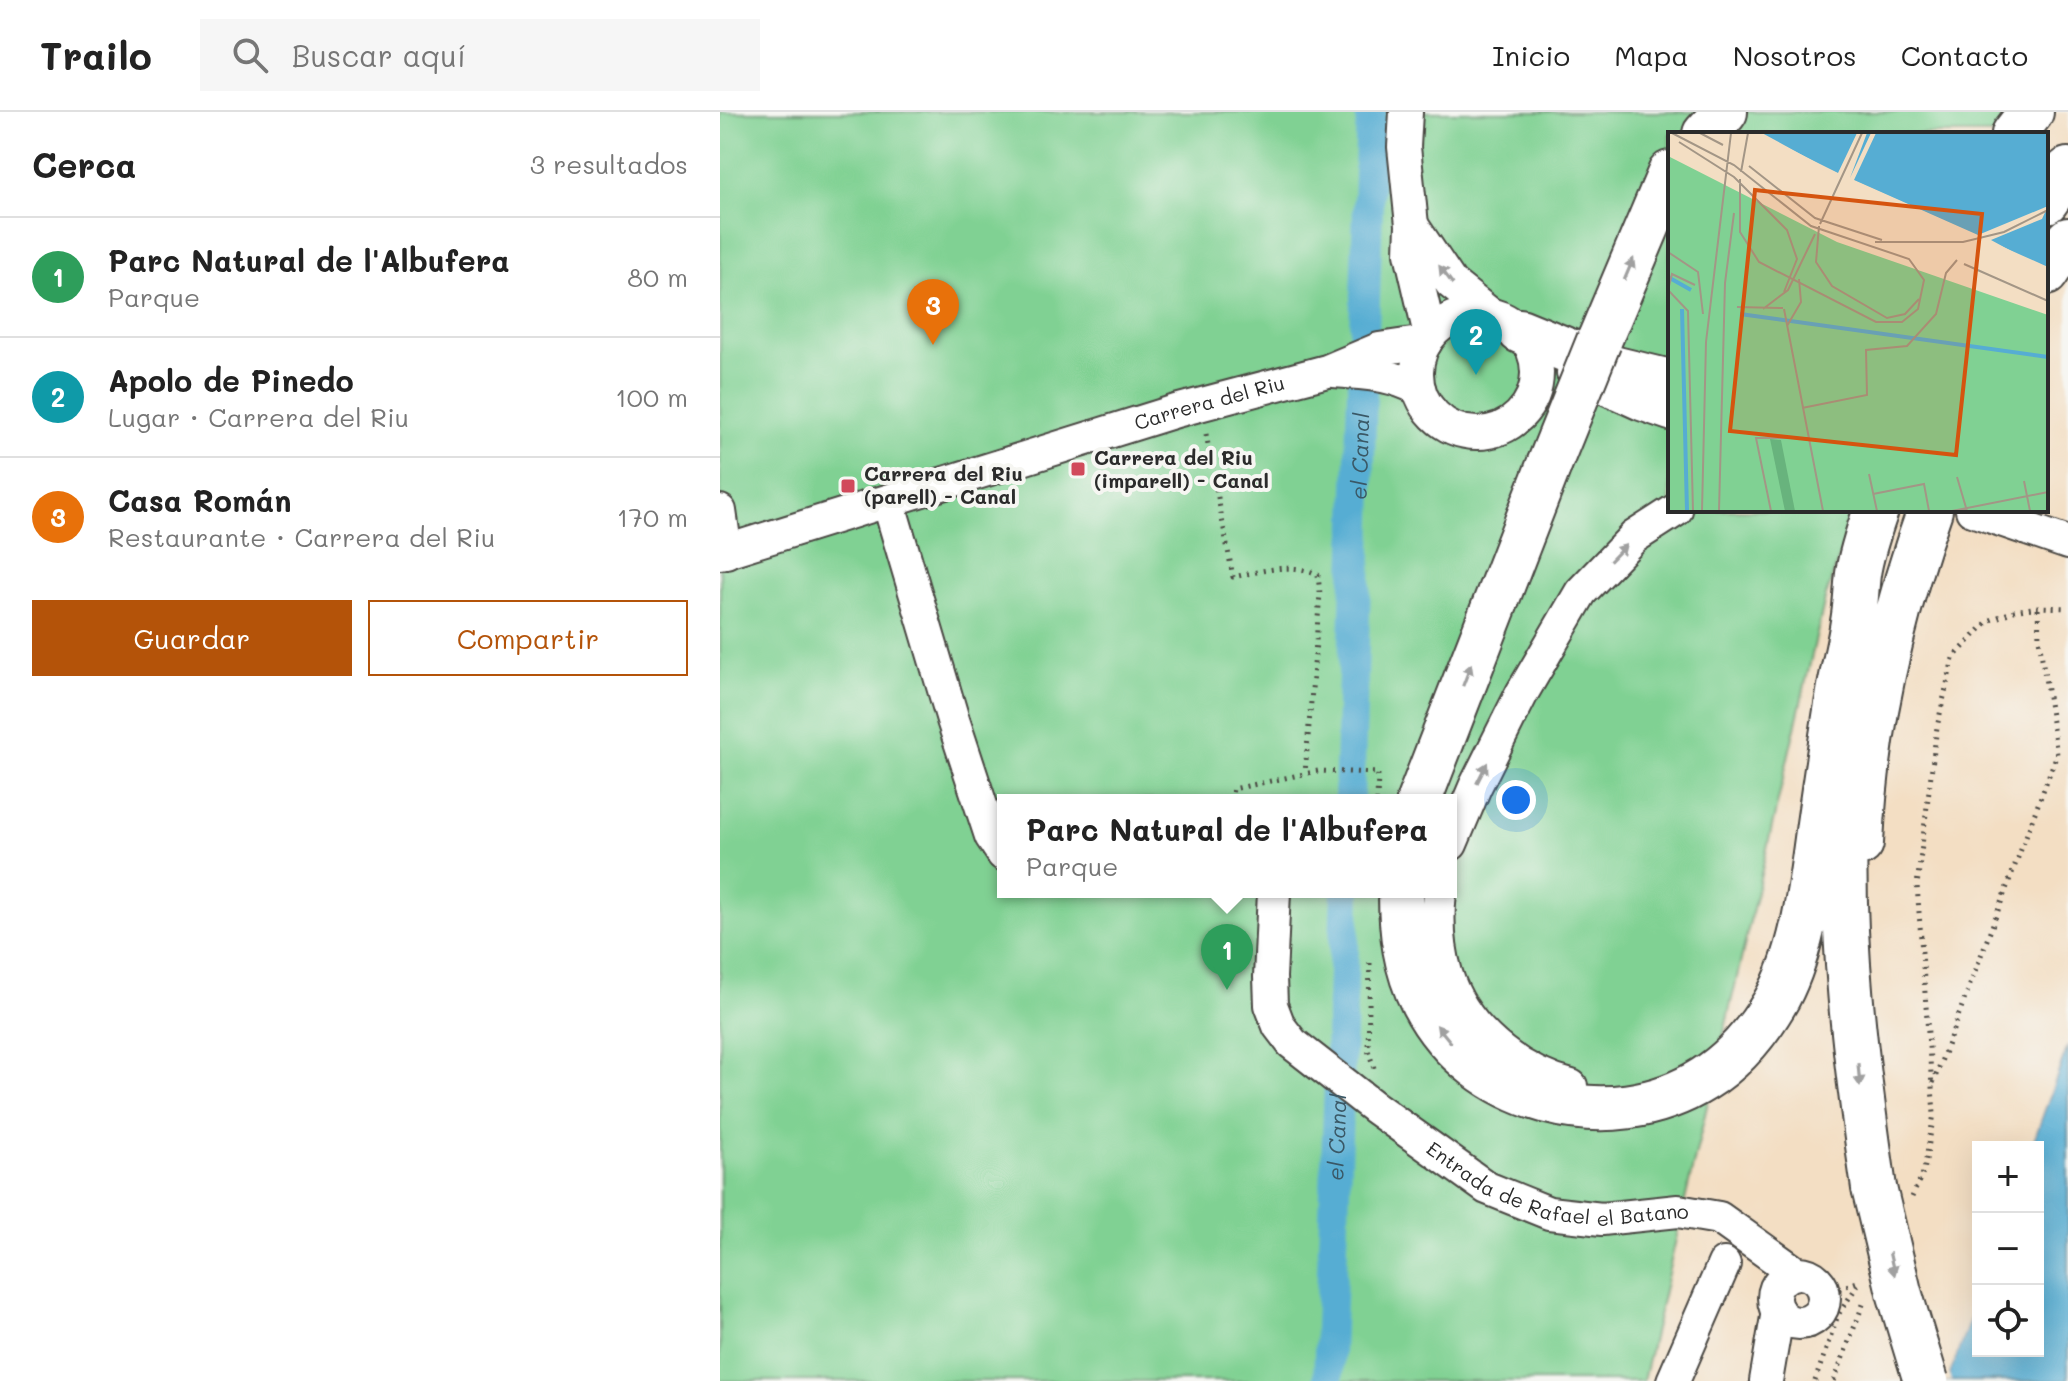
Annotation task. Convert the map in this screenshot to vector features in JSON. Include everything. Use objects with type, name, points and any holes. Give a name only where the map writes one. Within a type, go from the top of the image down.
[{"type":"highway","points":[[1707,132],[1725,112]]},
{"type":"highway","points":[[2016,132],[2031,112]]},
{"type":"highway","points":[[2048,198],[2068,170]]},
{"type":"highway","points":[[1421,794],[1549,465],[1668,178]]},
{"type":"highway","points":[[2048,270],[2068,240]]},
{"type":"highway","points":[[1515,334],[1608,367],[1660,400]]},
{"type":"highway","points":[[1401,898],[1406,953],[1423,1003],[1450,1042],[1493,1077],[1543,1101],[1562,1106],[1605,1108],[1665,1098],[1704,1079],[1740,1050],[1758,1028],[1775,1003],[1790,967],[1810,890],[1836,711],[1854,620],[1858,572],[1899,520]]},
{"type":"highway","points":[[1899,520],[1897,616],[1874,722],[1862,829],[1852,998],[1859,1085],[1874,1188],[1899,1292],[1926,1381]]},
{"type":"street","points":[[1406,112],[1404,147],[1412,225],[1411,253],[1428,338]]},
{"type":"street","points":[[1412,225],[1451,283],[1515,334],[1536,369],[1532,397],[1524,410],[1510,423],[1492,431],[1473,433],[1454,429],[1433,414],[1419,389],[1417,365],[1428,338],[1442,324],[1457,316],[1474,313],[1515,334]]},
{"type":"street","name":"Carrera del Riu","points":[[720,511],[723,552],[1200,404],[1327,371],[1378,362],[1428,338]]},
{"type":"street","points":[[1378,362],[1419,389]]},
{"type":"street","points":[[1524,410],[1660,400]]},
{"type":"street","points":[[888,501],[953,720],[991,836],[997,845]]},
{"type":"street","points":[[1457,830],[1515,707],[1581,592],[1634,537],[1673,512]]},
{"type":"street","points":[[1978,512],[2068,543]]},
{"type":"street","points":[[1439,898],[1437,917],[1440,947],[1446,974],[1456,997],[1480,1030],[1516,1063],[1554,1082],[1615,1090],[1668,1079],[1706,1059],[1727,1042],[1758,1000],[1772,974],[1782,942],[1796,879],[1818,728],[1839,616],[1858,572]]},
{"type":"street","name":"Entrada de Rafael el Batano","points":[[1274,898],[1271,1005],[1279,1026],[1292,1043],[1374,1107],[1487,1188],[1549,1213],[1602,1219],[1678,1211],[1719,1218],[1747,1237],[1769,1277],[1788,1300]]},
{"type":"street","points":[[1673,1381],[1724,1264]]},
{"type":"street","points":[[1767,1378],[1788,1300],[1813,1320],[1824,1304],[1824,1294]]},
{"type":"path","points":[[1200,404],[1233,577],[1293,569],[1308,570],[1318,575],[1320,594],[1305,773]]},
{"type":"path","points":[[2038,607],[2039,639],[2057,754],[1932,1088],[1917,885],[1937,727],[1953,658],[1988,621],[2014,611],[2038,607],[2068,608]]},
{"type":"path","points":[[1232,794],[1233,789],[1318,771],[1378,773],[1377,794]]},
{"type":"path","points":[[1371,952],[1368,1050],[1376,1073]]},
{"type":"path","points":[[1824,1294],[1861,1281]]},
{"type":"path","points":[[1815,1381],[1838,1315],[1861,1281]]},
{"type":"path","points":[[1834,1381],[1868,1290],[1861,1281]]},
{"type":"green space","points":[[720,112],[2005,112],[1997,132],[1668,132],[1668,512],[1854,512],[1825,599],[1643,1381],[720,1381]]},
{"type":"water","points":[[2068,1046],[2068,1381],[1947,1381],[1972,1312],[1972,1357],[2044,1357],[2044,1141],[2033,1141]]},
{"type":"pier","points":[[2068,1042],[2033,1141],[2029,1141],[2064,1045]]},
{"type":"pier","points":[[1972,1302],[1972,1312],[1949,1375],[1951,1381],[1943,1381]]},
{"type":"waterway","name":"el Canal","points":[[1349,794],[1371,112]]},
{"type":"waterway","name":"el Canal","points":[[1328,1381],[1346,898]]},
{"type":"place","name":"Casa Román","points":[[933,345]]},
{"type":"place","name":"Apolo de Pinedo","points":[[1476,375]]},
{"type":"place","name":"Carrera del Riu (imparell) - Canal","points":[[1078,469]]},
{"type":"place","name":"Carrera del Riu (parell) - Canal","points":[[848,486]]},
{"type":"place","name":"Parc Natural de l'Albufera","points":[[1227,990]]}]
